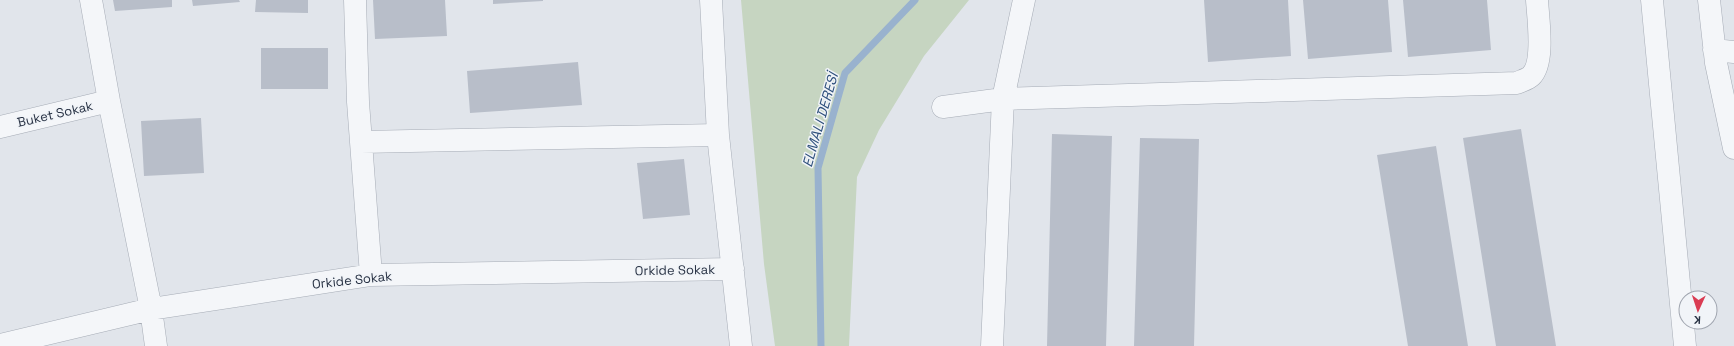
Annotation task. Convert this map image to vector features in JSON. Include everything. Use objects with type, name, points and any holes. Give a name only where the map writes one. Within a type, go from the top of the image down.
[{"type":"street","points":[[91,0],[109,101],[151,309],[156,346]]},
{"type":"street","points":[[355,0],[361,142],[371,275]]},
{"type":"street","points":[[711,0],[718,135],[741,346]]},
{"type":"street","points":[[992,346],[1003,99],[1024,0]]},
{"type":"street","points":[[942,108],[1003,99],[1517,83],[1531,76],[1538,62],[1540,40],[1537,0]]},
{"type":"street","points":[[1652,0],[1685,346]]},
{"type":"street","points":[[1709,0],[1724,51],[1716,62],[1734,148]]},
{"type":"street","name":"Buket Sokak","points":[[0,127],[109,101]]},
{"type":"street","points":[[361,142],[718,135]]},
{"type":"street","name":"Orkide Sokak","points":[[0,345],[151,309],[371,275],[733,269]]},
{"type":"green space","points":[[741,0],[969,0],[924,56],[879,130],[857,177],[849,346],[775,346],[764,264]]},
{"type":"building","points":[[113,0],[172,0],[172,7],[115,11]]},
{"type":"building","points":[[192,0],[239,0],[240,2],[193,6]]},
{"type":"building","points":[[256,0],[308,0],[308,13],[255,12]]},
{"type":"building","points":[[373,0],[445,0],[447,36],[375,39]]},
{"type":"building","points":[[493,0],[543,0],[543,1],[493,4]]},
{"type":"building","points":[[1204,0],[1288,0],[1291,56],[1208,62]]},
{"type":"building","points":[[1303,0],[1388,0],[1392,52],[1308,59]]},
{"type":"building","points":[[1403,0],[1487,0],[1491,50],[1408,57]]},
{"type":"building","points":[[261,48],[328,48],[328,89],[261,89]]},
{"type":"building","points":[[578,62],[582,105],[470,113],[467,71]]},
{"type":"building","points":[[201,118],[204,173],[144,176],[141,121]]},
{"type":"building","points":[[1521,129],[1556,346],[1496,346],[1463,138]]},
{"type":"building","points":[[1052,134],[1112,136],[1106,346],[1047,346]]},
{"type":"building","points":[[1140,138],[1199,139],[1194,346],[1134,346]]},
{"type":"building","points":[[1436,146],[1468,346],[1408,346],[1377,155]]},
{"type":"building","points":[[684,159],[690,215],[643,219],[637,163]]},
{"type":"waterway","name":"ELMALI DERESİ","points":[[821,346],[818,168],[845,73],[915,0]]}]
